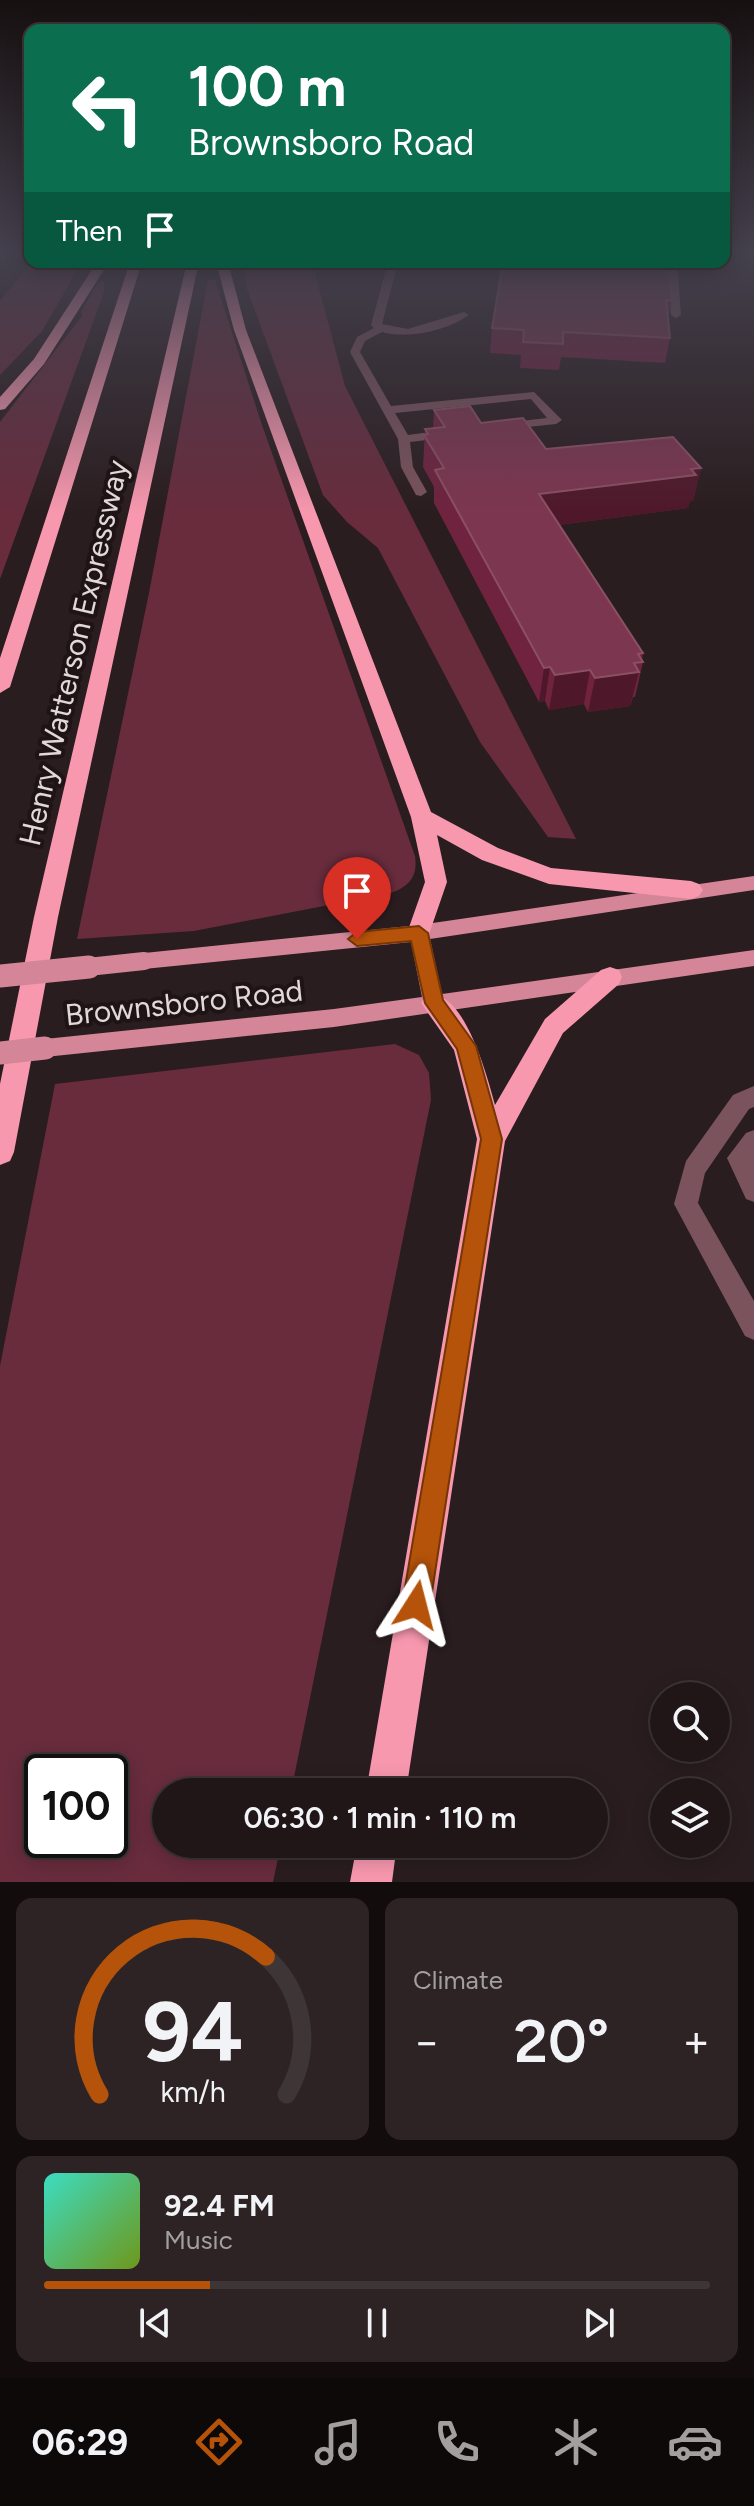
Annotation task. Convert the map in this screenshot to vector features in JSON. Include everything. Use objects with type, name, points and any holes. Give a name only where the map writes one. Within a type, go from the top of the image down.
[{"type":"highway","points":[[0,406],[39,361],[54,338]]},
{"type":"highway","name":"Henry Watterson Expressway","points":[[0,687],[112,338]]},
{"type":"highway","name":"Henry Watterson Expressway","points":[[0,1152],[46,917],[176,338]]},
{"type":"highway","points":[[243,338],[422,817],[436,882],[419,933]]},
{"type":"highway","points":[[422,817],[490,854],[549,876],[691,890]]},
{"type":"highway","points":[[388,1778],[491,1139],[554,1026],[610,977]]},
{"type":"highway","points":[[434,1003],[466,1046],[491,1139]]},
{"type":"highway","points":[[371,1882],[375,1858]]},
{"type":"main road","name":"Brownsboro Road","points":[[0,976],[419,933],[754,883]]},
{"type":"main road","points":[[419,933],[434,1003]]},
{"type":"main road","name":"Brownsboro Road","points":[[0,1053],[334,1018],[754,958]]},
{"type":"lane","points":[[363,338],[355,352],[404,439],[407,467],[421,492]]},
{"type":"lane","points":[[386,410],[534,395],[556,420],[495,428]]},
{"type":"lane","points":[[404,439],[465,432]]},
{"type":"lane","points":[[753,1101],[741,1102],[694,1169],[686,1204],[754,1327]]},
{"type":"lane","points":[[754,1140],[739,1158],[754,1191]]},
{"type":"shaded area","points":[[0,338],[35,338],[0,375]]},
{"type":"shaded area","points":[[65,338],[87,338],[0,579],[0,422]]},
{"type":"shaded area","points":[[197,338],[234,338],[415,856],[414,875],[408,883],[391,893],[194,931],[77,939],[149,593]]},
{"type":"shaded area","points":[[265,338],[332,338],[345,386],[576,839],[548,837],[480,742],[378,548],[347,522],[323,495]]},
{"type":"shaded area","points":[[395,1044],[419,1055],[429,1073],[431,1100],[294,1778],[152,1778],[152,1858],[278,1858],[273,1882],[0,1882],[0,1366],[55,1084]]},
{"type":"building","points":[[523,338],[563,338],[563,344],[523,342]]},
{"type":"building","points":[[470,406],[481,423],[523,418],[546,449],[673,437],[701,468],[691,469],[696,475],[539,494],[643,653],[638,654],[643,662],[634,663],[639,672],[595,678],[590,670],[555,675],[550,667],[544,668],[435,470],[444,468],[424,435],[428,434],[425,429],[445,427],[434,410]]},
{"type":"route","points":[[357,939],[419,933],[434,1003],[466,1046],[491,1139],[416,1605]]}]
